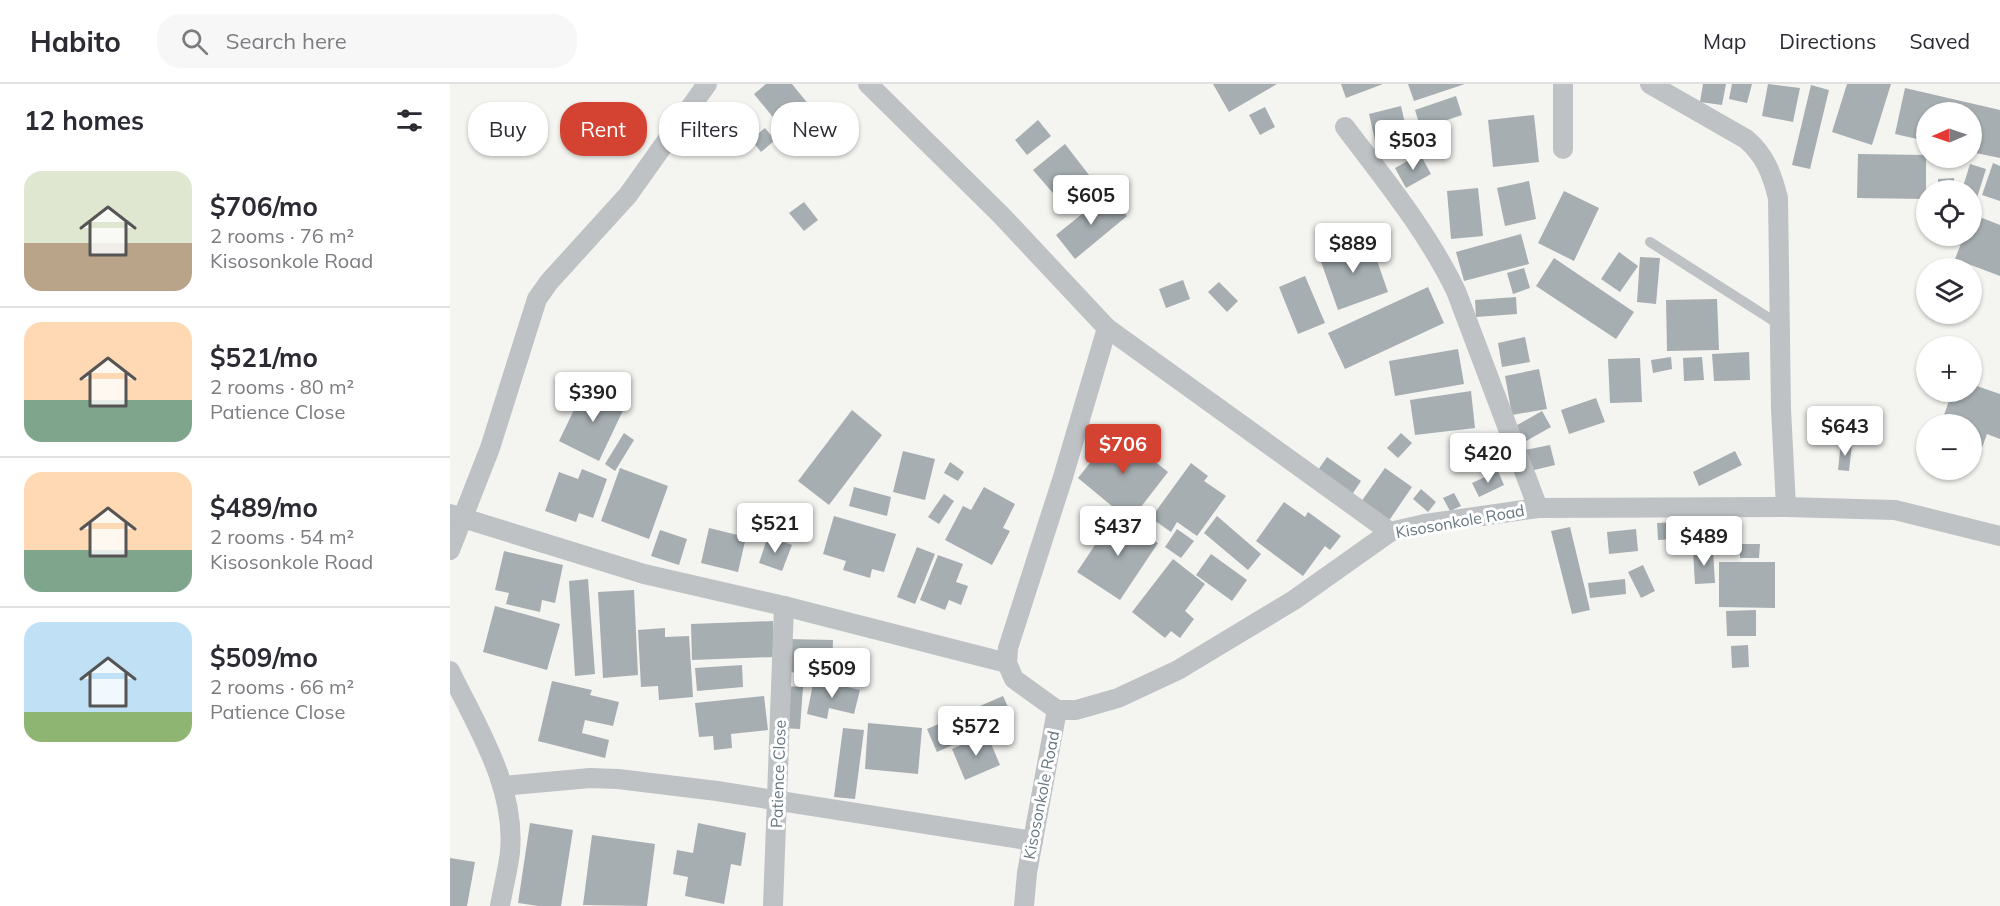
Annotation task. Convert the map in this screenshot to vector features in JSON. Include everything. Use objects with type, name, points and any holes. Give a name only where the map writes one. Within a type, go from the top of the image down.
[{"type":"street","points":[[450,550],[456,517],[490,448],[537,299],[549,282],[628,195],[707,84]]},
{"type":"street","points":[[868,84],[1002,216],[1107,328],[1390,532]]},
{"type":"street","points":[[1563,84],[1563,148]]},
{"type":"street","points":[[1650,84],[1746,139],[1759,150],[1772,173],[1778,198],[1781,409],[1786,507]]},
{"type":"street","points":[[1345,127],[1419,225],[1441,259],[1456,291],[1538,508]]},
{"type":"street","points":[[1057,710],[1014,679],[1007,663],[1008,648],[1063,477],[1107,328]]},
{"type":"street","name":"Kisosonkole Road","points":[[1024,906],[1027,873],[1057,710],[1076,710],[1118,698],[1178,670],[1294,600],[1390,532],[1451,519],[1538,508],[1786,507],[1894,510],[2000,536]]},
{"type":"street","points":[[456,517],[644,574],[784,606],[1007,663]]},
{"type":"street","name":"Patience Close","points":[[773,906],[784,606]]},
{"type":"street","points":[[450,671],[503,786],[509,816],[510,851],[500,906]]},
{"type":"street","points":[[503,786],[590,778],[618,779],[778,801],[1033,841]]},
{"type":"lane","points":[[1650,242],[1780,325]]},
{"type":"building","points":[[766,84],[792,84],[807,102],[771,102],[771,115],[754,94]]},
{"type":"building","points":[[1213,84],[1277,84],[1229,112]]},
{"type":"building","points":[[1341,84],[1383,84],[1346,98]]},
{"type":"building","points":[[1408,84],[1465,84],[1414,101]]},
{"type":"building","points":[[1703,84],[1726,84],[1722,105],[1700,102]]},
{"type":"building","points":[[1732,84],[1752,84],[1747,103],[1729,99]]},
{"type":"building","points":[[1768,84],[1800,88],[1793,122],[1762,116]]},
{"type":"building","points":[[1847,84],[1891,84],[1872,145],[1832,132]]},
{"type":"building","points":[[1811,85],[1829,90],[1810,169],[1792,165]]},
{"type":"building","points":[[1905,88],[1965,102],[1916,102],[1916,139],[1895,134]]},
{"type":"building","points":[[1456,96],[1462,115],[1421,129],[1415,110]]},
{"type":"building","points":[[1401,106],[1409,141],[1377,149],[1369,114]]},
{"type":"building","points":[[1982,106],[2000,110],[2000,158],[1982,154]]},
{"type":"building","points":[[1265,107],[1275,127],[1260,135],[1249,115]]},
{"type":"building","points":[[1534,115],[1539,162],[1493,167],[1488,120]]},
{"type":"building","points":[[1038,120],[1051,136],[1027,155],[1015,140]]},
{"type":"building","points":[[765,128],[771,135],[771,143],[761,152],[759,150],[759,133]]},
{"type":"building","points":[[1065,144],[1089,175],[1059,200],[1033,170]]},
{"type":"building","points":[[1420,154],[1431,174],[1406,188],[1395,168]]},
{"type":"building","points":[[1858,154],[1916,155],[1916,168],[1926,168],[1926,180],[1916,180],[1916,199],[1857,198]]},
{"type":"building","points":[[1993,163],[2000,166],[2000,201],[1982,195]]},
{"type":"building","points":[[1969,168],[1986,169],[1982,182],[1982,180],[1965,180]]},
{"type":"building","points":[[1954,178],[1954,180],[1938,180]]},
{"type":"building","points":[[1529,181],[1536,219],[1505,226],[1497,188]]},
{"type":"building","points":[[1478,188],[1483,236],[1451,239],[1447,191]]},
{"type":"building","points":[[1564,191],[1599,208],[1574,261],[1538,243]]},
{"type":"building","points":[[1108,193],[1127,216],[1075,259],[1056,235]]},
{"type":"building","points":[[804,202],[818,220],[804,231],[789,213]]},
{"type":"building","points":[[1982,218],[2000,225],[2000,276],[1982,269],[1982,258],[1955,258],[1960,246],[1982,246]]},
{"type":"building","points":[[1521,234],[1529,264],[1464,281],[1456,252]]},
{"type":"building","points":[[1369,238],[1388,292],[1338,310],[1319,256]]},
{"type":"building","points":[[1619,252],[1638,266],[1620,292],[1601,279]]},
{"type":"building","points":[[1640,257],[1660,258],[1656,304],[1637,302]]},
{"type":"building","points":[[1554,258],[1634,312],[1616,339],[1536,286]]},
{"type":"building","points":[[1524,268],[1530,288],[1513,294],[1507,273]]},
{"type":"building","points":[[1305,276],[1325,323],[1298,334],[1279,287]]},
{"type":"building","points":[[1183,280],[1190,299],[1166,308],[1159,289]]},
{"type":"building","points":[[1219,282],[1238,301],[1227,312],[1208,292]]},
{"type":"building","points":[[1428,287],[1444,323],[1345,369],[1328,333]]},
{"type":"building","points":[[1516,297],[1517,314],[1476,317],[1475,300]]},
{"type":"building","points":[[1717,299],[1719,350],[1667,351],[1666,300]]},
{"type":"building","points":[[1525,337],[1530,362],[1502,367],[1498,343]]},
{"type":"building","points":[[1458,349],[1464,384],[1395,396],[1389,361]]},
{"type":"building","points":[[1749,352],[1750,380],[1714,381],[1712,354]]},
{"type":"building","points":[[1671,357],[1672,369],[1653,373],[1651,360]]},
{"type":"building","points":[[1702,357],[1704,380],[1684,381],[1683,358]]},
{"type":"building","points":[[1640,358],[1642,402],[1610,403],[1608,359]]},
{"type":"building","points":[[1539,369],[1547,409],[1512,415],[1505,376]]},
{"type":"building","points":[[586,385],[626,404],[599,461],[559,441]]},
{"type":"building","points":[[1982,388],[2000,394],[2000,439],[1987,434],[1982,448],[1982,414],[1944,414],[1949,402],[1982,402]]},
{"type":"building","points":[[1471,391],[1475,428],[1415,435],[1410,400]]},
{"type":"building","points":[[1596,398],[1605,422],[1569,434],[1561,410]]},
{"type":"building","points":[[852,410],[882,435],[829,505],[798,481]]},
{"type":"building","points":[[1542,411],[1551,427],[1521,444],[1512,428]]},
{"type":"building","points":[[1116,430],[1168,472],[1130,521],[1078,478]]},
{"type":"building","points":[[624,433],[634,440],[615,471],[605,464]]},
{"type":"building","points":[[1401,433],[1412,443],[1398,458],[1387,448]]},
{"type":"building","points":[[1841,442],[1852,444],[1849,471],[1838,470]]},
{"type":"building","points":[[1550,445],[1555,465],[1530,471],[1525,450]]},
{"type":"building","points":[[903,451],[935,459],[925,500],[893,492]]},
{"type":"building","points":[[1735,451],[1742,465],[1699,486],[1693,472]]},
{"type":"building","points":[[1327,457],[1361,481],[1351,496],[1316,473]]},
{"type":"building","points":[[950,462],[964,472],[958,481],[944,473]]},
{"type":"building","points":[[1191,463],[1208,476],[1204,481],[1226,496],[1197,536],[1177,522],[1171,532],[1151,518]]},
{"type":"building","points":[[620,468],[668,486],[649,539],[601,521]]},
{"type":"building","points":[[1385,468],[1412,487],[1388,522],[1361,502]]},
{"type":"building","points":[[582,469],[607,479],[593,518],[579,513],[576,522],[545,511],[559,472],[578,479]]},
{"type":"building","points":[[1498,471],[1504,485],[1479,497],[1472,483]]},
{"type":"building","points":[[854,487],[891,497],[887,516],[849,506]]},
{"type":"building","points":[[984,487],[1015,504],[1003,528],[1010,531],[992,565],[945,540],[963,506],[971,510]]},
{"type":"building","points":[[1421,489],[1436,502],[1428,512],[1413,499]]},
{"type":"building","points":[[1454,493],[1461,506],[1450,511],[1443,498]]},
{"type":"building","points":[[944,494],[954,501],[939,524],[928,517]]},
{"type":"building","points":[[1284,502],[1305,517],[1308,512],[1341,536],[1330,550],[1325,546],[1303,576],[1256,541]]},
{"type":"building","points":[[1115,515],[1158,543],[1120,600],[1077,572]]},
{"type":"building","points":[[834,516],[896,534],[884,572],[872,569],[870,578],[843,570],[846,561],[823,554]]},
{"type":"building","points":[[1217,516],[1261,554],[1248,570],[1204,533]]},
{"type":"building","points":[[1692,521],[1693,538],[1658,540],[1657,523]]},
{"type":"building","points":[[1570,527],[1590,610],[1572,614],[1551,531]]},
{"type":"building","points":[[709,528],[746,537],[738,572],[701,563]]},
{"type":"building","points":[[1177,529],[1194,541],[1181,558],[1165,547]]},
{"type":"building","points":[[1636,529],[1638,551],[1609,554],[1607,532]]},
{"type":"building","points":[[660,530],[687,539],[679,565],[651,556]]},
{"type":"building","points":[[768,536],[792,545],[782,571],[759,563]]},
{"type":"building","points":[[1740,544],[1760,544],[1759,558],[1740,558]]},
{"type":"building","points":[[917,547],[935,554],[915,604],[897,597]]},
{"type":"building","points":[[1713,550],[1715,583],[1695,584],[1693,551]]},
{"type":"building","points":[[504,551],[563,565],[555,603],[542,600],[540,612],[506,604],[509,593],[495,590]]},
{"type":"building","points":[[1211,554],[1247,580],[1232,601],[1196,575]]},
{"type":"building","points":[[938,555],[963,564],[956,582],[968,586],[961,605],[949,600],[945,610],[920,600]]},
{"type":"building","points":[[1173,559],[1205,584],[1185,611],[1194,619],[1180,638],[1171,631],[1165,638],[1132,612]]},
{"type":"building","points":[[1719,562],[1775,562],[1775,608],[1719,607]]},
{"type":"building","points":[[1643,565],[1655,591],[1641,598],[1628,572]]},
{"type":"building","points":[[588,579],[595,674],[575,676],[569,581]]},
{"type":"building","points":[[1625,579],[1626,594],[1590,598],[1588,583]]},
{"type":"building","points":[[634,590],[638,675],[603,678],[598,592]]},
{"type":"building","points":[[495,606],[560,624],[547,670],[483,652]]},
{"type":"building","points":[[1756,610],[1756,636],[1727,636],[1726,611]]},
{"type":"building","points":[[773,621],[774,657],[692,660],[691,624]]},
{"type":"building","points":[[665,628],[665,637],[689,636],[693,697],[659,700],[658,686],[641,687],[638,630]]},
{"type":"building","points":[[786,639],[833,640],[832,674],[785,672]]},
{"type":"building","points":[[1748,645],[1749,667],[1732,668],[1731,646]]},
{"type":"building","points":[[742,665],[743,687],[697,691],[695,668]]},
{"type":"building","points":[[814,679],[860,690],[854,714],[829,708],[827,719],[807,714]]},
{"type":"building","points":[[552,681],[592,690],[590,695],[619,702],[613,726],[585,720],[582,733],[609,740],[605,758],[538,741]]},
{"type":"building","points":[[785,686],[803,687],[800,729],[782,728]]},
{"type":"building","points":[[764,696],[768,730],[731,734],[732,748],[714,750],[713,736],[699,737],[695,703]]},
{"type":"building","points":[[1003,696],[1013,718],[937,752],[927,729]]},
{"type":"building","points":[[868,723],[922,728],[918,774],[865,769]]},
{"type":"building","points":[[843,728],[864,730],[855,799],[834,797]]},
{"type":"building","points":[[987,734],[1000,765],[965,780],[952,749]]},
{"type":"building","points":[[530,823],[573,830],[561,906],[518,903]]},
{"type":"building","points":[[698,823],[746,833],[741,866],[731,864],[724,904],[685,896],[688,877],[673,874],[677,850],[693,853]]},
{"type":"building","points":[[592,835],[655,844],[647,906],[583,905]]},
{"type":"building","points":[[450,858],[475,862],[467,906],[450,906]]}]
